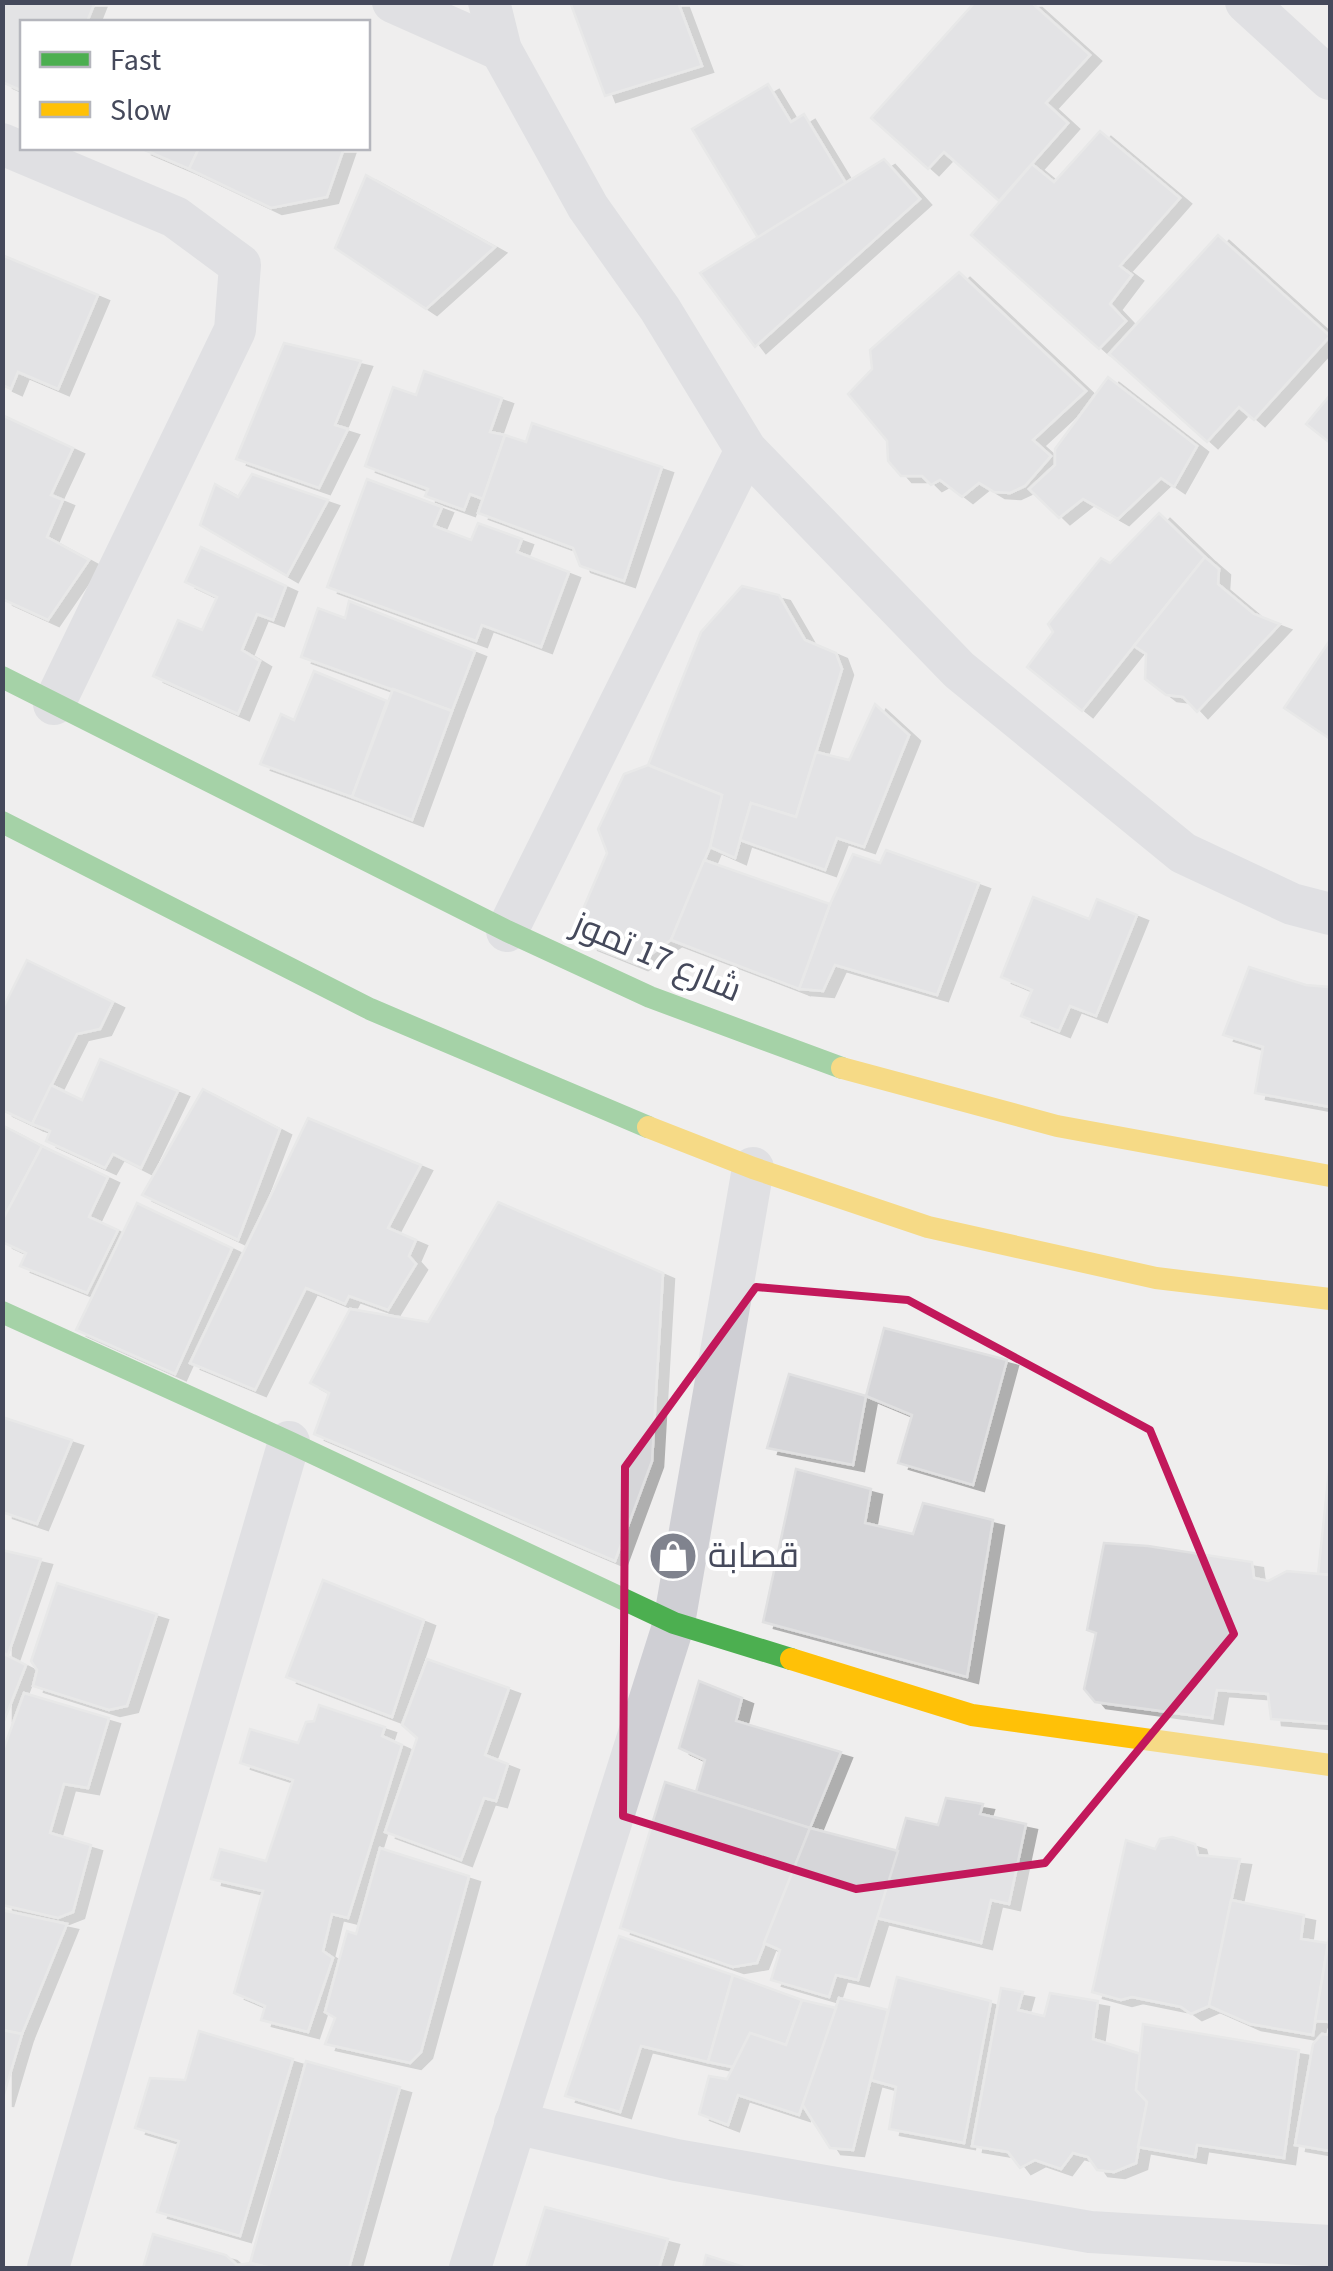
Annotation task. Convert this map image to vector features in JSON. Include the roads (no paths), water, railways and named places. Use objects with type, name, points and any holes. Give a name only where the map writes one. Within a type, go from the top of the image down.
[{"type":"main road","name":"شارع 17 تموز","points":[[2,678],[507,930],[650,997],[840,1067],[1057,1126],[1330,1176]]},
{"type":"main road","points":[[2,822],[370,1008],[623,1118],[753,1168],[928,1227],[1156,1278],[1330,1299]]},
{"type":"main road","points":[[2,1312],[674,1623],[972,1715],[1330,1765]]},
{"type":"street","points":[[394,2],[502,50]]},
{"type":"street","points":[[488,2],[502,50],[588,206],[660,309],[746,450],[959,670],[1183,852],[1292,904],[1330,914]]},
{"type":"street","points":[[1246,2],[1330,80]]},
{"type":"street","points":[[2,144],[175,217],[240,265],[236,330],[54,704]]},
{"type":"street","points":[[507,930],[746,450]]},
{"type":"street","points":[[470,2268],[674,1623],[753,1168]]},
{"type":"street","points":[[48,2268],[289,1442]]},
{"type":"street","points":[[514,2123],[676,2160],[1090,2232],[1330,2246]]},
{"type":"place","name":"قصابة","points":[[673,1556]]}]
